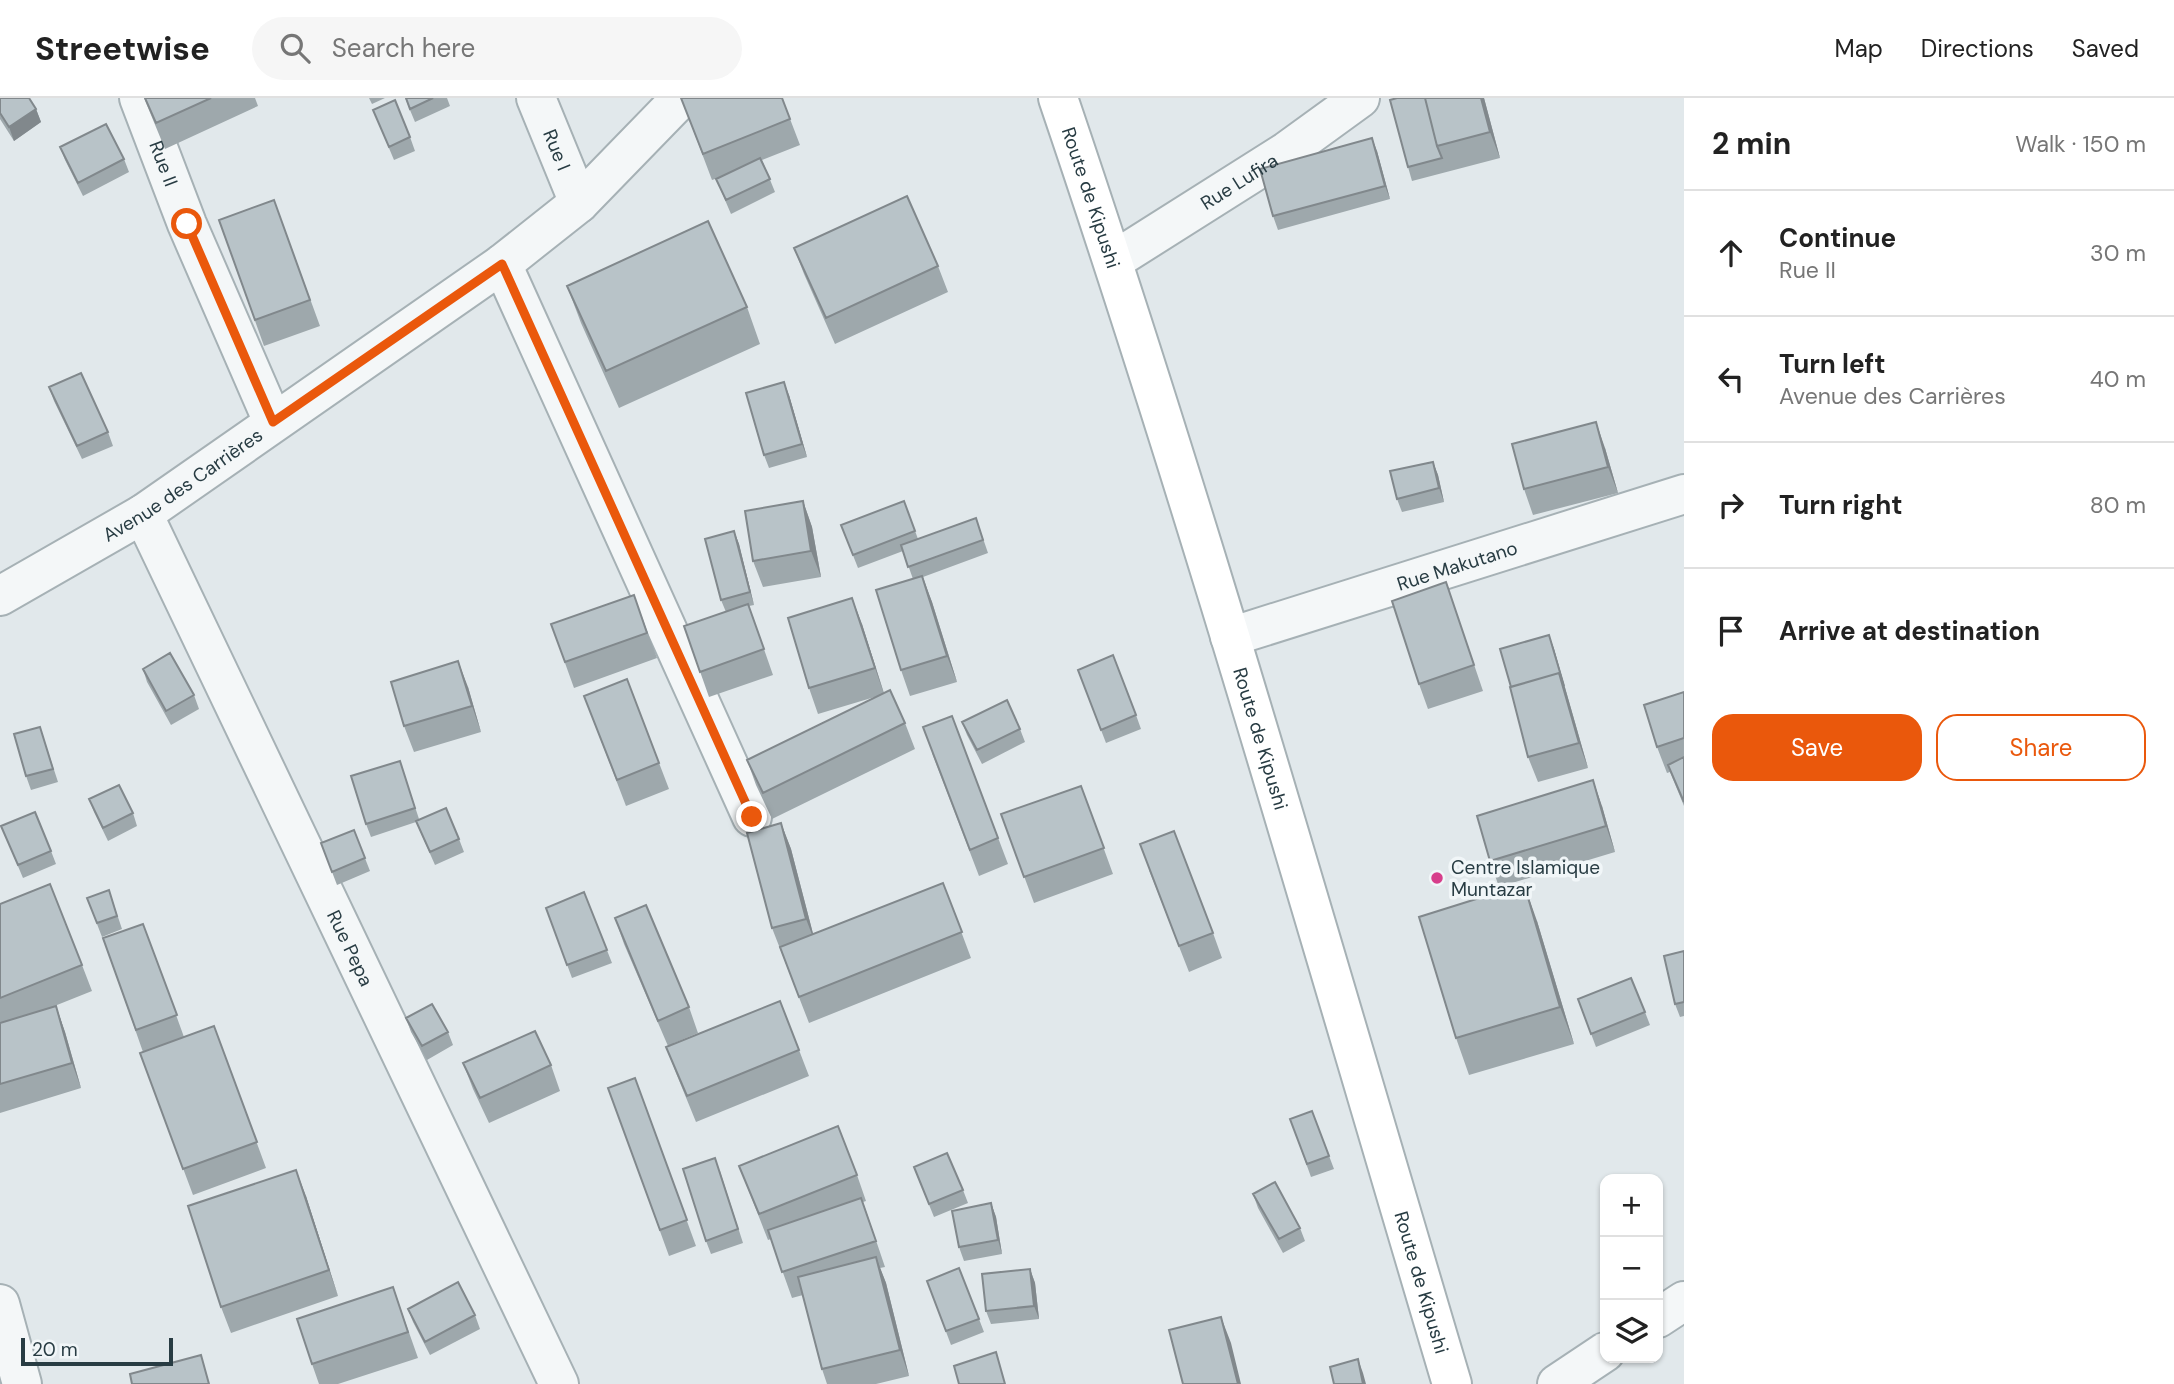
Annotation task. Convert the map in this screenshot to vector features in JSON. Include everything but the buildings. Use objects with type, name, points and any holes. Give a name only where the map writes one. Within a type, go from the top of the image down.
[{"type":"main road","name":"Route de Kipushi","points":[[1058,98],[1113,261],[1230,637],[1452,1384]]},
{"type":"street","name":"Rue II","points":[[139,98],[187,224],[273,422]]},
{"type":"street","name":"Rue I","points":[[536,98],[579,202]]},
{"type":"street","name":"Avenue des Carrières","points":[[4,583],[143,514],[502,264],[579,202],[681,98]]},
{"type":"street","name":"Rue Lufira","points":[[1113,261],[1287,151],[1360,98]]},
{"type":"street","points":[[502,264],[752,817]]},
{"type":"street","name":"Rue Makutano","points":[[1230,637],[1684,494]]},
{"type":"street","name":"Rue Pepa","points":[[143,514],[559,1384]]},
{"type":"street","points":[[1663,1315],[1684,1301]]},
{"type":"street","points":[[0,1304],[22,1384]]},
{"type":"street","points":[[1557,1384],[1600,1355]]},
{"type":"place","name":"Centre Islamique Muntazar","points":[[1437,878]]},
{"type":"route","points":[[187,224],[273,422],[502,264],[752,817]]}]
